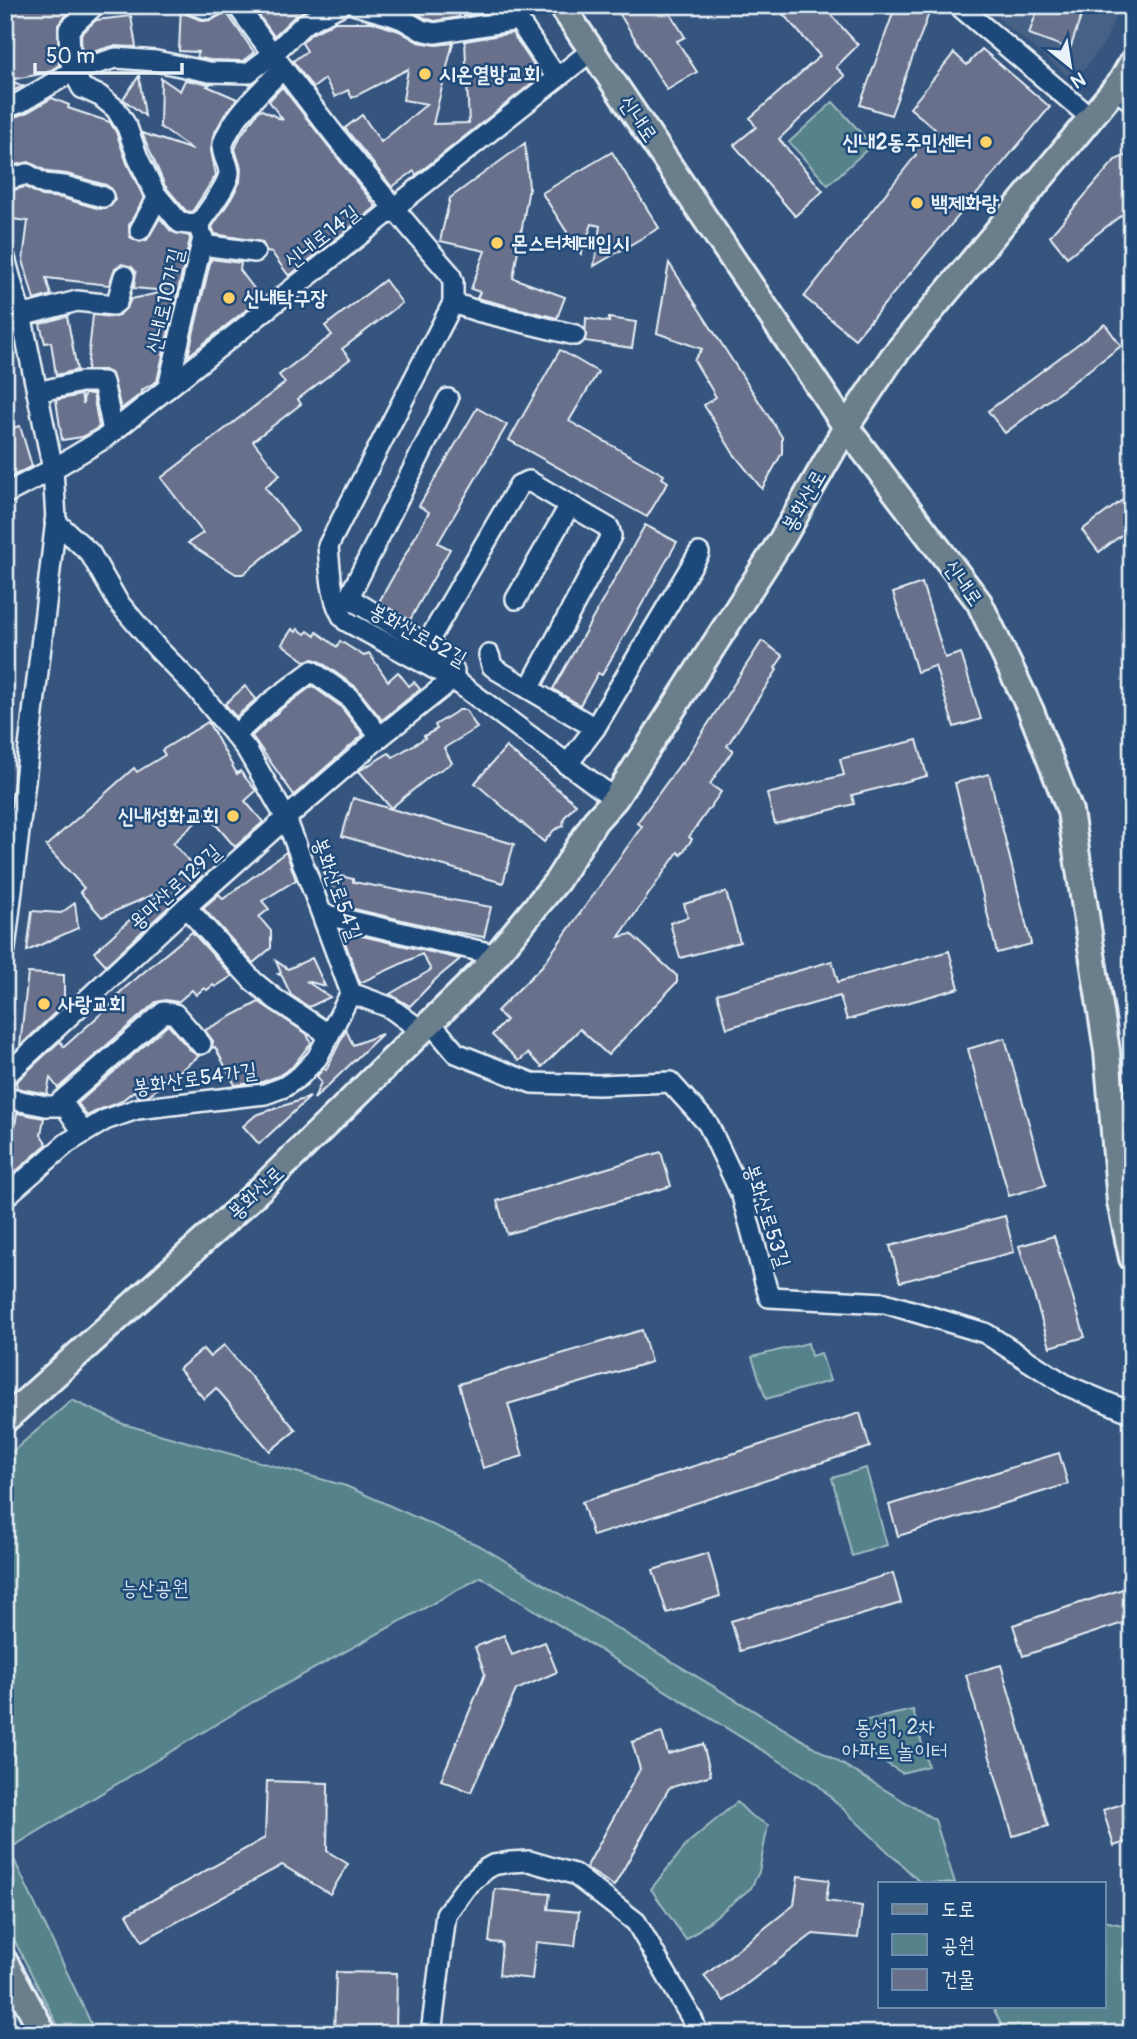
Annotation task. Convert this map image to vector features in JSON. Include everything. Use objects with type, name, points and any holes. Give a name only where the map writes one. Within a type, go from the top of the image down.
[{"type":"main road","name":"신내로","points":[[564,6],[591,51],[846,426],[979,602],[1031,711],[1070,811],[1107,1051],[1119,1202],[1132,1258]]},
{"type":"main road","name":"봉화산로","points":[[5,1420],[252,1198],[497,955],[557,881],[596,821],[615,799],[782,540],[846,426],[892,358],[1090,117],[1127,80]]},
{"type":"main road","points":[[5,1962],[44,2034]]},
{"type":"street","points":[[73,71],[69,29],[94,5]]},
{"type":"street","points":[[194,5],[208,9],[216,5]]},
{"type":"street","points":[[237,5],[393,210],[450,274],[455,292],[453,303],[575,335]]},
{"type":"street","points":[[958,5],[1090,117]]},
{"type":"street","points":[[5,107],[21,102],[73,71],[116,58],[156,61],[209,72],[248,73],[278,62],[304,24],[343,6],[397,17],[421,30],[435,33],[519,20],[557,78]]},
{"type":"street","name":"신내로14길","points":[[5,494],[53,469],[113,431],[591,51]]},
{"type":"street","name":"신내로10가길","points":[[198,225],[227,179],[224,141],[278,62]]},
{"type":"street","name":"신내로10가길","points":[[73,71],[82,88],[100,96],[116,109],[127,127],[138,158],[158,197],[180,223],[198,225]]},
{"type":"street","points":[[5,180],[27,174],[44,184],[64,186],[103,197]]},
{"type":"street","name":"신내로10가길","points":[[140,230],[158,197]]},
{"type":"street","name":"신내로10가길","points":[[168,388],[202,245],[203,238],[198,225]]},
{"type":"street","points":[[202,245],[255,253]]},
{"type":"street","points":[[5,258],[21,316],[53,469],[55,521],[12,823],[5,949]]},
{"type":"street","points":[[21,316],[77,301],[113,305],[117,302],[124,276]]},
{"type":"street","name":"봉화산로52길","points":[[453,303],[328,546],[331,580],[341,616],[453,679],[615,799]]},
{"type":"street","points":[[37,392],[81,382],[103,382],[113,431]]},
{"type":"street","points":[[448,399],[351,593],[354,601],[449,660],[454,671],[453,679]]},
{"type":"street","points":[[426,645],[519,485],[529,481],[609,528],[610,542],[529,689]]},
{"type":"street","points":[[516,599],[570,505]]},
{"type":"street","name":"봉화산로54길","points":[[55,521],[90,553],[118,602],[247,750],[286,818],[351,993]]},
{"type":"street","points":[[568,765],[595,728],[699,553]]},
{"type":"street","points":[[489,655],[492,666],[497,670],[595,728]]},
{"type":"street","points":[[235,735],[272,701],[312,671],[349,697],[380,737]]},
{"type":"street","name":"용마산로129길","points":[[5,1076],[286,818],[380,737],[453,679]]},
{"type":"street","points":[[186,907],[253,981],[328,1034]]},
{"type":"street","points":[[322,914],[497,955]]},
{"type":"street","points":[[351,993],[389,1007],[426,1027]]},
{"type":"street","name":"봉화산로54가길","points":[[5,1197],[67,1143],[105,1120],[137,1109],[265,1094],[284,1087],[300,1076],[317,1058],[351,993]]},
{"type":"street","name":"봉화산로54가길","points":[[58,1104],[164,1013],[175,1014],[201,1044]]},
{"type":"street","name":"봉화산로53길","points":[[426,1027],[456,1053],[532,1083],[599,1085],[670,1082],[708,1124],[741,1196],[769,1297],[885,1303],[985,1333],[1066,1385],[1132,1413]]},
{"type":"street","points":[[5,1097],[46,1106],[65,1106],[83,1132]]},
{"type":"street","points":[[431,2034],[446,1914],[466,1887],[486,1869],[494,1865],[528,1861],[574,1874],[636,1922],[698,2034]]},
{"type":"shaded area","points":[[982,5],[1120,5],[1105,42],[1075,82]]},
{"type":"green space","points":[[833,102],[872,145],[828,185],[789,142]]},
{"type":"green space","points":[[808,1343],[811,1356],[821,1353],[830,1381],[766,1399],[752,1357]]},
{"type":"green space","name":"능산공원","points":[[72,1400],[123,1424],[346,1486],[482,1547],[935,1820],[955,1882],[920,1882],[817,1784],[481,1577],[253,1702],[9,1849],[96,2034],[62,2034],[5,1922],[5,1458]]},
{"type":"green space","points":[[866,1468],[887,1545],[852,1556],[832,1478]]},
{"type":"green space","name":"동성1, 2차 아파트 놀이터","points":[[913,1710],[928,1766],[902,1773],[865,1750],[858,1739],[867,1736],[863,1721]]},
{"type":"green space","points":[[737,1802],[750,1815],[768,1825],[759,1872],[751,1888],[686,1940],[651,1889],[688,1843]]},
{"type":"green space","points":[[1106,1921],[1132,1927],[1132,2034],[1006,2034],[993,2008],[1106,2008]]},
{"type":"building","points":[[5,5],[74,5],[58,25],[59,65],[46,73],[9,80],[23,86],[5,95]]},
{"type":"building","points":[[181,5],[186,14],[203,21],[212,20],[226,12],[254,52],[243,61],[210,60],[196,57],[198,52],[179,51]]},
{"type":"building","points":[[281,5],[302,5],[305,10],[274,36],[258,14],[268,13]]},
{"type":"building","points":[[400,5],[462,5],[459,17],[435,21]]},
{"type":"building","points":[[463,5],[500,5],[503,10],[464,16]]},
{"type":"building","points":[[614,5],[665,5],[685,37],[677,41],[697,72],[667,90]]},
{"type":"building","points":[[775,5],[822,5],[858,45],[836,67],[845,76],[779,139],[823,191],[795,216],[734,145],[756,127],[750,118],[820,56]]},
{"type":"building","points":[[896,5],[932,5],[891,115],[860,105]]},
{"type":"building","points":[[1039,5],[1085,5],[1070,49],[1029,34]]},
{"type":"building","points":[[131,16],[136,47],[113,46],[82,55],[81,34],[96,20]]},
{"type":"building","points":[[335,22],[372,22],[399,31],[418,42],[436,45],[453,43],[433,124],[469,123],[465,41],[512,33],[541,76],[416,175],[414,171],[392,187],[345,128],[362,115],[381,142],[427,104],[403,100],[408,69],[352,98],[348,90],[335,97],[325,79],[313,88],[293,61],[307,51],[302,43],[311,34]]},
{"type":"building","points":[[982,49],[1050,107],[855,339],[804,297],[916,155],[913,149],[935,129],[910,108],[954,53],[967,65]]},
{"type":"building","points":[[139,76],[145,116],[123,99]]},
{"type":"building","points":[[161,78],[180,91],[185,80],[210,84],[207,86],[237,99],[213,136],[211,151],[216,175],[192,212],[186,211],[165,186],[142,133],[193,150],[160,127]]},
{"type":"building","points":[[282,87],[376,207],[289,276],[272,253],[267,252],[262,242],[215,234],[212,227],[240,182],[241,168],[235,149],[240,137],[260,109],[283,120],[269,101]]},
{"type":"building","points":[[52,98],[69,105],[68,108],[110,122],[116,132],[144,198],[129,225],[130,237],[140,242],[147,240],[160,218],[171,231],[189,236],[190,239],[157,381],[142,390],[142,393],[121,409],[112,374],[104,370],[87,370],[93,315],[119,315],[131,299],[168,291],[134,288],[136,272],[132,267],[122,264],[115,268],[109,285],[46,278],[51,295],[34,300],[23,260],[28,221],[12,219],[5,202],[5,192],[25,187],[42,196],[62,198],[100,209],[111,206],[115,200],[112,189],[106,185],[67,174],[48,172],[29,162],[5,167],[5,120],[26,113]]},
{"type":"building","points":[[525,143],[529,188],[513,278],[565,297],[557,318],[477,298],[480,292],[471,289],[485,251],[440,241],[450,198]]},
{"type":"building","points":[[612,152],[659,228],[594,266],[600,226],[592,224],[581,254],[542,193]]},
{"type":"building","points":[[1132,153],[1132,207],[1067,257],[1050,236],[1115,160]]},
{"type":"building","points":[[211,259],[241,263],[240,270],[261,298],[188,356]]},
{"type":"building","points":[[669,263],[782,437],[782,453],[762,489],[733,453],[704,405],[716,397],[694,360],[702,349],[657,333]]},
{"type":"building","points":[[385,280],[402,303],[342,349],[350,359],[298,399],[301,404],[253,441],[280,475],[265,487],[298,530],[243,574],[236,574],[188,543],[203,533],[161,478],[285,383],[279,375],[332,335],[325,326]]},
{"type":"building","points":[[67,316],[77,370],[56,375],[51,342],[45,343],[40,324]]},
{"type":"building","points":[[586,318],[609,322],[609,318],[636,322],[632,348],[585,341]]},
{"type":"building","points":[[1105,324],[1121,346],[1005,433],[988,411]]},
{"type":"building","points":[[560,350],[598,372],[569,421],[664,475],[662,478],[668,482],[647,517],[509,440]]},
{"type":"building","points":[[84,394],[93,394],[99,427],[82,437],[62,440],[56,400],[81,395],[83,404]]},
{"type":"building","points":[[477,408],[507,425],[438,543],[450,549],[410,620],[379,602],[429,512],[419,506]]},
{"type":"building","points":[[20,426],[32,466],[5,480],[5,430]]},
{"type":"building","points":[[1132,493],[1132,527],[1099,552],[1082,530]]},
{"type":"building","points":[[645,525],[677,542],[602,675],[598,673],[580,705],[553,689]]},
{"type":"building","points":[[922,583],[945,658],[961,653],[981,719],[954,727],[935,666],[917,672],[893,593]]},
{"type":"building","points":[[292,629],[296,632],[298,629],[305,634],[308,631],[315,636],[317,632],[337,647],[340,641],[364,656],[369,653],[388,681],[398,672],[409,686],[414,682],[420,689],[382,720],[356,687],[319,661],[305,661],[282,644]]},
{"type":"building","points":[[762,641],[783,656],[775,668],[777,670],[727,746],[733,750],[710,784],[721,792],[689,837],[692,839],[681,855],[678,852],[619,937],[631,934],[677,976],[677,982],[608,1055],[580,1029],[542,1067],[528,1053],[519,1061],[492,1035],[506,1020],[497,1011],[542,966],[594,894],[642,826],[637,823],[682,764]]},
{"type":"building","points":[[245,686],[256,699],[236,717],[225,704]]},
{"type":"building","points":[[312,686],[340,706],[363,735],[294,795],[252,736]]},
{"type":"building","points":[[459,710],[466,710],[477,728],[444,748],[452,763],[430,776],[391,808],[359,771],[389,753],[393,757],[425,738],[424,736],[437,729],[435,725]]},
{"type":"building","points":[[208,722],[237,774],[240,771],[256,791],[245,801],[263,822],[235,847],[206,813],[173,843],[202,876],[106,965],[94,952],[163,890],[102,917],[80,892],[84,888],[46,846],[134,768],[137,772],[165,755],[162,750]]},
{"type":"building","points":[[917,740],[927,776],[852,795],[854,804],[775,824],[767,794],[844,775],[840,759]]},
{"type":"building","points":[[506,747],[576,804],[564,818],[563,826],[554,830],[544,842],[475,783]]},
{"type":"building","points":[[989,774],[1031,944],[997,953],[955,783]]},
{"type":"building","points":[[353,798],[514,844],[503,883],[342,836]]},
{"type":"building","points":[[286,852],[296,880],[262,901],[269,909],[259,917],[271,931],[271,948],[253,963],[203,908],[219,894],[223,899]]},
{"type":"building","points":[[324,872],[353,879],[353,882],[491,907],[484,937],[341,906]]},
{"type":"building","points":[[726,892],[740,942],[680,958],[670,923],[688,917],[684,904]]},
{"type":"building","points":[[75,903],[78,928],[27,951],[32,911],[61,913]]},
{"type":"building","points":[[341,931],[460,959],[410,1006],[390,994],[431,970],[422,954],[360,983]]},
{"type":"building","points":[[192,932],[232,976],[215,987],[213,985],[207,990],[204,988],[196,995],[192,990],[178,1002],[156,1002],[58,1088],[50,1078],[47,1094],[17,1088],[16,1082],[60,1041],[64,1047],[114,1002],[112,1000],[126,987]]},
{"type":"building","points":[[949,951],[959,988],[847,1020],[840,996],[727,1028],[717,994],[832,961],[838,982]]},
{"type":"building","points":[[312,958],[325,986],[306,981],[330,997],[309,1007],[291,995],[282,976],[278,974],[281,973],[276,961],[288,969]]},
{"type":"building","points":[[28,973],[64,975],[64,1004],[20,1046]]},
{"type":"building","points":[[259,1002],[307,1034],[311,1043],[292,1067],[278,1076],[262,1082],[235,1085],[215,1047],[212,1048],[213,1041],[205,1030]]},
{"type":"building","points":[[168,1025],[192,1052],[199,1056],[149,1095],[138,1096],[134,1091],[120,1102],[87,1116],[78,1103]]},
{"type":"building","points":[[346,1030],[353,1045],[382,1034],[314,1099],[321,1082],[317,1076],[324,1068],[326,1070]]},
{"type":"building","points":[[1005,1038],[1046,1185],[1009,1196],[968,1049]]},
{"type":"building","points":[[310,1097],[259,1144],[243,1126],[256,1115]]},
{"type":"building","points":[[17,1113],[44,1118],[41,1135],[47,1144],[5,1181],[5,1167],[9,1164]]},
{"type":"building","points":[[661,1152],[671,1186],[507,1234],[497,1201]]},
{"type":"building","points":[[1005,1216],[1014,1252],[900,1282],[890,1246]]},
{"type":"building","points":[[1054,1236],[1085,1337],[1050,1347],[1019,1246]]},
{"type":"building","points":[[642,1330],[651,1362],[508,1404],[523,1456],[483,1468],[459,1384]]},
{"type":"building","points":[[224,1345],[296,1430],[270,1451],[216,1388],[204,1399],[179,1369],[203,1349],[210,1357]]},
{"type":"building","points":[[860,1413],[870,1447],[593,1536],[582,1502]]},
{"type":"building","points":[[1059,1453],[1068,1484],[898,1536],[889,1505]]},
{"type":"building","points":[[708,1553],[720,1596],[667,1613],[653,1570]]},
{"type":"building","points":[[893,1573],[901,1603],[740,1651],[731,1621]]},
{"type":"building","points":[[1132,1586],[1132,1620],[1023,1656],[1013,1625]]},
{"type":"building","points":[[504,1635],[512,1655],[545,1642],[557,1672],[516,1690],[471,1792],[441,1780],[485,1674],[475,1647]]},
{"type":"building","points":[[1001,1665],[1048,1826],[1013,1836],[966,1675]]},
{"type":"building","points":[[662,1733],[668,1754],[703,1744],[711,1775],[669,1788],[614,1886],[586,1868],[640,1769],[632,1742]]},
{"type":"building","points":[[267,1781],[328,1783],[327,1851],[348,1864],[330,1894],[282,1865],[142,1941],[127,1914],[265,1838]]},
{"type":"building","points":[[1132,1801],[1132,1840],[1114,1846],[1103,1810]]},
{"type":"building","points":[[798,1876],[829,1880],[826,1901],[862,1906],[858,1938],[813,1934],[724,2001],[704,1976],[794,1905]]},
{"type":"building","points":[[495,1889],[550,1894],[548,1909],[579,1912],[575,1946],[536,1942],[532,1979],[499,1975],[502,1943],[489,1942]]},
{"type":"building","points":[[336,1972],[397,1973],[396,2034],[334,2034]]},
{"type":"place","name":"시온열방교회","points":[[425,74]]},
{"type":"place","name":"신내2동주민센터","points":[[986,142]]},
{"type":"place","name":"백제화랑","points":[[917,203]]},
{"type":"place","name":"몬스터체대입시","points":[[497,243]]},
{"type":"place","name":"신내탁구장","points":[[229,298]]},
{"type":"place","name":"신내성화교회","points":[[233,816]]},
{"type":"place","name":"사랑교회","points":[[44,1004]]}]
